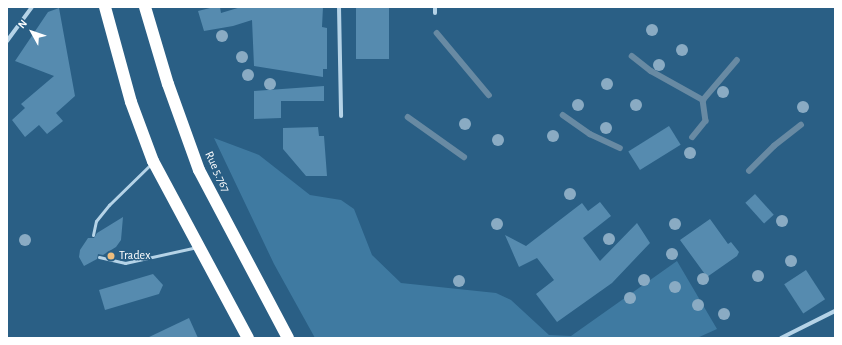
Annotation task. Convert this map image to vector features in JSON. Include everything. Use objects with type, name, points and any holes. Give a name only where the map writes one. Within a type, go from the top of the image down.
[{"type":"highway","points":[[104,7],[131,102],[154,161],[248,338]]},
{"type":"highway","name":"Rue 5.767","points":[[145,7],[168,84],[199,170],[288,338]]},
{"type":"street","points":[[7,41],[32,7]]},
{"type":"street","points":[[339,7],[341,116]]},
{"type":"street","points":[[435,7],[435,13]]},
{"type":"street","points":[[781,338],[835,311]]},
{"type":"lane","points":[[93,235],[96,221],[109,205],[154,161]]},
{"type":"lane","points":[[99,257],[125,263],[200,247]]},
{"type":"shaded area","points":[[214,138],[259,155],[310,195],[341,200],[354,209],[372,255],[401,283],[496,293],[511,300],[549,335],[571,336],[677,261],[717,329],[697,338],[315,338],[274,264]]},
{"type":"building","points":[[220,7],[221,13],[241,7],[323,7],[322,27],[327,28],[327,69],[323,69],[323,77],[254,66],[252,20],[233,26],[204,31],[198,11]]},
{"type":"building","points":[[356,7],[389,7],[389,59],[356,59]]},
{"type":"building","points":[[59,8],[75,96],[56,113],[63,121],[47,134],[39,125],[25,137],[12,120],[25,108],[21,104],[54,76],[15,61],[48,12]]},
{"type":"building","points":[[324,86],[324,101],[281,101],[281,118],[254,119],[254,91]]},
{"type":"building","points":[[669,126],[681,145],[640,170],[628,151]]},
{"type":"building","points":[[318,127],[319,136],[324,136],[327,176],[306,176],[283,149],[283,128]]},
{"type":"building","points":[[755,194],[774,215],[764,224],[745,203]]},
{"type":"building","points":[[600,202],[611,216],[583,238],[600,261],[637,223],[650,243],[612,283],[557,322],[536,294],[554,280],[537,258],[519,267],[505,235],[526,246],[582,203],[588,211]]},
{"type":"building","points":[[123,217],[121,240],[116,247],[103,255],[98,254],[97,259],[84,266],[79,257],[80,250],[88,238],[94,238],[97,233]]},
{"type":"building","points":[[710,219],[728,244],[731,242],[739,252],[737,256],[707,277],[680,240]]},
{"type":"building","points":[[806,270],[825,299],[803,314],[784,284]]},
{"type":"building","points":[[153,274],[163,285],[159,294],[105,310],[99,290]]},
{"type":"building","points":[[189,318],[198,338],[147,338]]},
{"type":"waterway","points":[[437,33],[489,95]]},
{"type":"waterway","points":[[632,56],[651,71],[703,100],[706,121],[693,137]]},
{"type":"waterway","points":[[703,100],[737,60]]},
{"type":"waterway","points":[[563,115],[590,134],[620,148]]},
{"type":"waterway","points":[[408,117],[464,157]]},
{"type":"waterway","points":[[749,171],[774,146],[801,125]]},
{"type":"place","name":"Tradex","points":[[111,256]]}]
